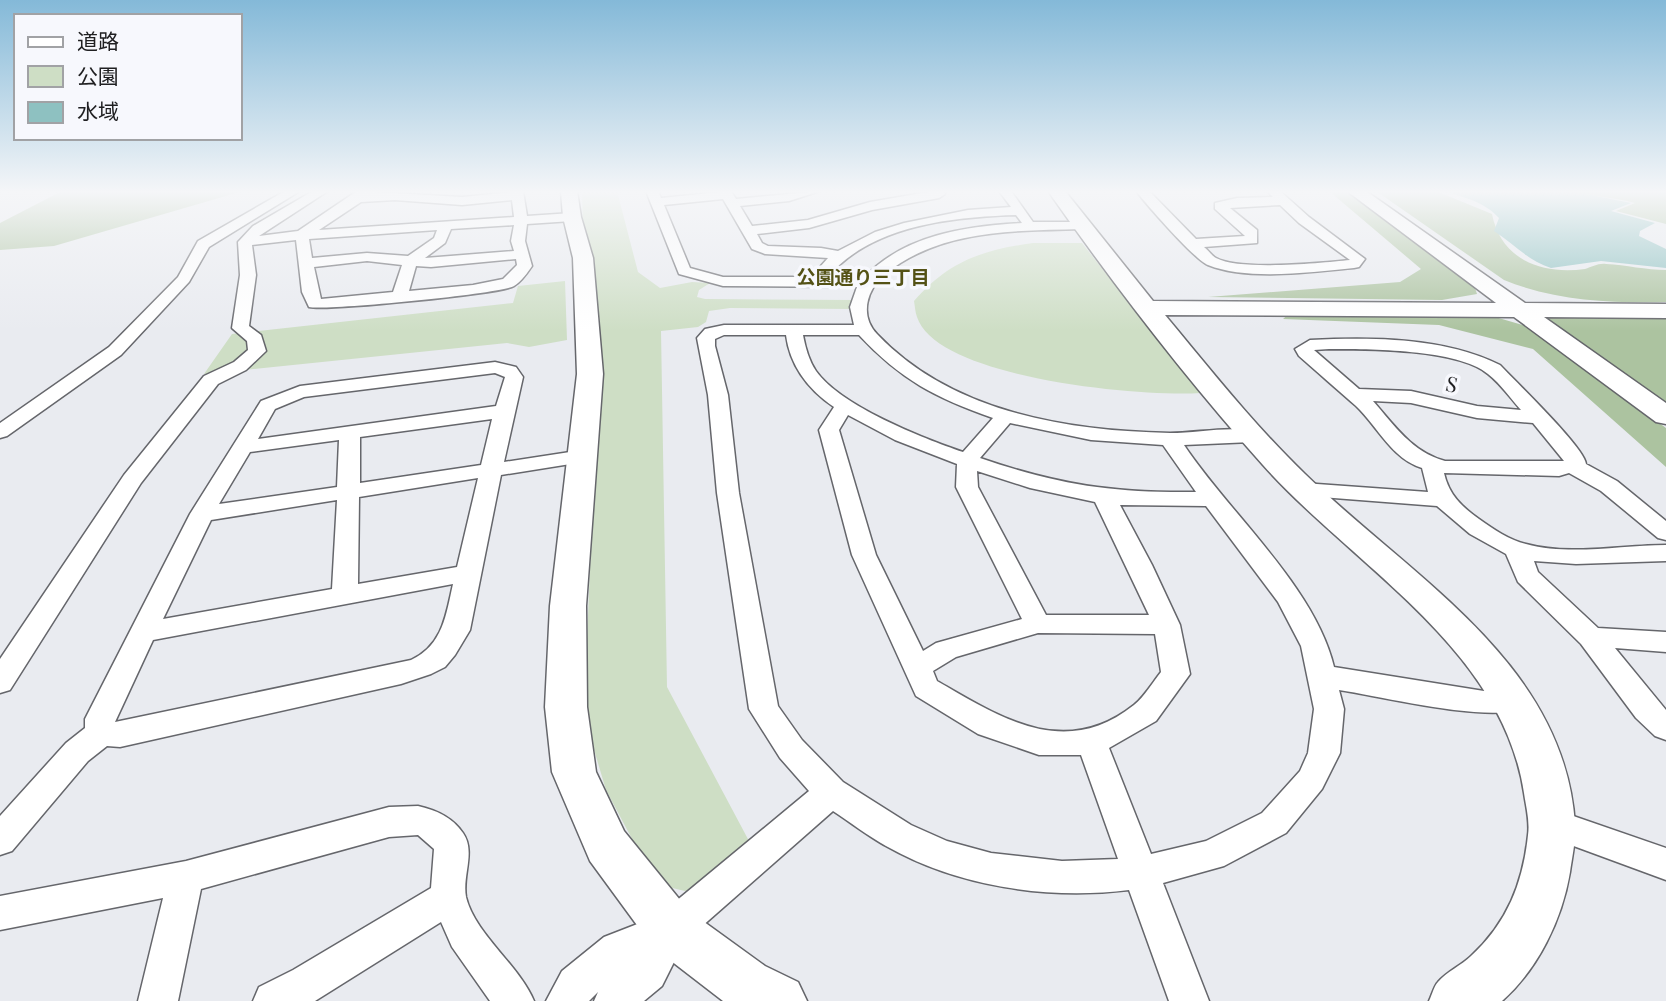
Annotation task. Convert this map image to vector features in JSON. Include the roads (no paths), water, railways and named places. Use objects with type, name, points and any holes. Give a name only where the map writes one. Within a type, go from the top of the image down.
[{"type":"street","points":[[0,432],[115,351],[184,279],[203,244],[214,238]]},
{"type":"street","points":[[245,242],[249,238]]},
{"type":"street","points":[[245,242],[280,238]]},
{"type":"street","points":[[302,238],[310,292],[316,304],[473,290],[508,283],[525,265],[518,238]]},
{"type":"street","points":[[399,297],[412,260],[441,238]]},
{"type":"street","points":[[578,238],[589,307],[590,374],[568,606],[566,708],[574,772],[607,845],[671,929],[746,985],[779,1001]]},
{"type":"street","points":[[671,238],[684,271],[707,279],[865,283]]},
{"type":"street","points":[[752,238],[757,246],[765,250],[821,252],[840,256]]},
{"type":"street","points":[[816,281],[840,256],[881,238]]},
{"type":"street","points":[[950,238],[895,259],[865,283],[858,304],[864,330],[897,366],[931,388],[974,406],[1029,422],[1089,432],[1170,439],[1252,436]]},
{"type":"street","points":[[1092,238],[1252,436],[1313,499],[1446,616],[1493,670],[1514,701],[1541,764],[1553,824],[1546,876],[1530,926],[1512,952],[1457,1001]]},
{"type":"street","points":[[1187,238],[1210,261],[1220,265],[1252,268],[1354,264],[1358,259],[1331,238]]},
{"type":"street","points":[[1192,243],[1252,240],[1252,238]]},
{"type":"street","points":[[1420,238],[1666,416]]},
{"type":"street","points":[[0,682],[132,480],[211,380],[240,366],[257,351],[255,339],[240,328],[248,275],[245,242]]},
{"type":"street","points":[[307,263],[367,257],[431,263],[522,254]]},
{"type":"street","points":[[1147,307],[1666,311]]},
{"type":"street","points":[[864,330],[724,330],[711,333],[706,338],[706,346],[718,395],[728,493],[764,709],[791,750],[831,792],[899,836],[943,855],[991,869],[1062,877],[1105,877],[1140,873],[1212,855],[1274,823],[1311,780],[1324,753],[1329,709],[1315,646],[1289,598],[1170,439]]},
{"type":"street","points":[[796,330],[794,337],[810,377],[844,407],[966,460],[1021,478],[1104,497],[1213,499]]},
{"type":"street","points":[[1573,466],[1576,461],[1572,453],[1494,369],[1468,357],[1441,351],[1405,348],[1318,345],[1304,349],[1353,394],[1409,454],[1433,466],[1559,469],[1573,466],[1609,486],[1666,533]]},
{"type":"street","points":[[0,841],[77,752],[102,733],[120,734],[425,667],[444,653],[456,630],[504,411],[514,377],[510,371],[495,367],[300,392],[268,405],[202,514],[141,633],[100,719],[102,733]]},
{"type":"street","name":"S","points":[[1353,394],[1410,397],[1477,412],[1539,418]]},
{"type":"street","points":[[844,407],[829,430],[864,555],[926,688],[989,726],[1039,743],[1092,743],[1146,713],[1176,674],[1167,625],[1140,565],[1104,497]]},
{"type":"street","points":[[243,447],[504,411]]},
{"type":"street","points":[[1006,416],[966,460],[967,487],[1038,624]]},
{"type":"street","points":[[345,595],[350,432]]},
{"type":"street","points":[[202,514],[583,456]]},
{"type":"street","points":[[1433,466],[1433,479],[1444,500],[1471,524],[1517,550],[1542,554],[1666,553]]},
{"type":"street","points":[[1313,499],[1444,500]]},
{"type":"street","points":[[1517,550],[1527,576],[1591,637],[1647,710],[1666,728]]},
{"type":"street","points":[[141,633],[468,573]]},
{"type":"street","points":[[916,668],[947,650],[1038,624],[1167,625]]},
{"type":"street","points":[[1591,637],[1666,642]]},
{"type":"street","points":[[1321,676],[1484,702],[1514,701]]},
{"type":"street","points":[[1092,743],[1189,1001]]},
{"type":"street","points":[[566,1001],[576,985],[617,950],[671,929],[831,792]]},
{"type":"street","points":[[0,913],[186,877],[389,822],[415,819],[439,828],[452,845],[448,897],[465,934],[514,1001]]},
{"type":"street","points":[[1553,824],[1666,864]]},
{"type":"street","points":[[158,1001],[186,877]]},
{"type":"street","points":[[273,1001],[307,984],[448,897]]},
{"type":"street","points":[[614,1001],[648,972],[671,929]]},
{"type":"water","points":[[1503,238],[1643,238],[1666,249],[1666,268],[1601,261],[1551,268],[1528,256]]},
{"type":"district","name":"公園通り三丁目","points":[[863,276]]}]
